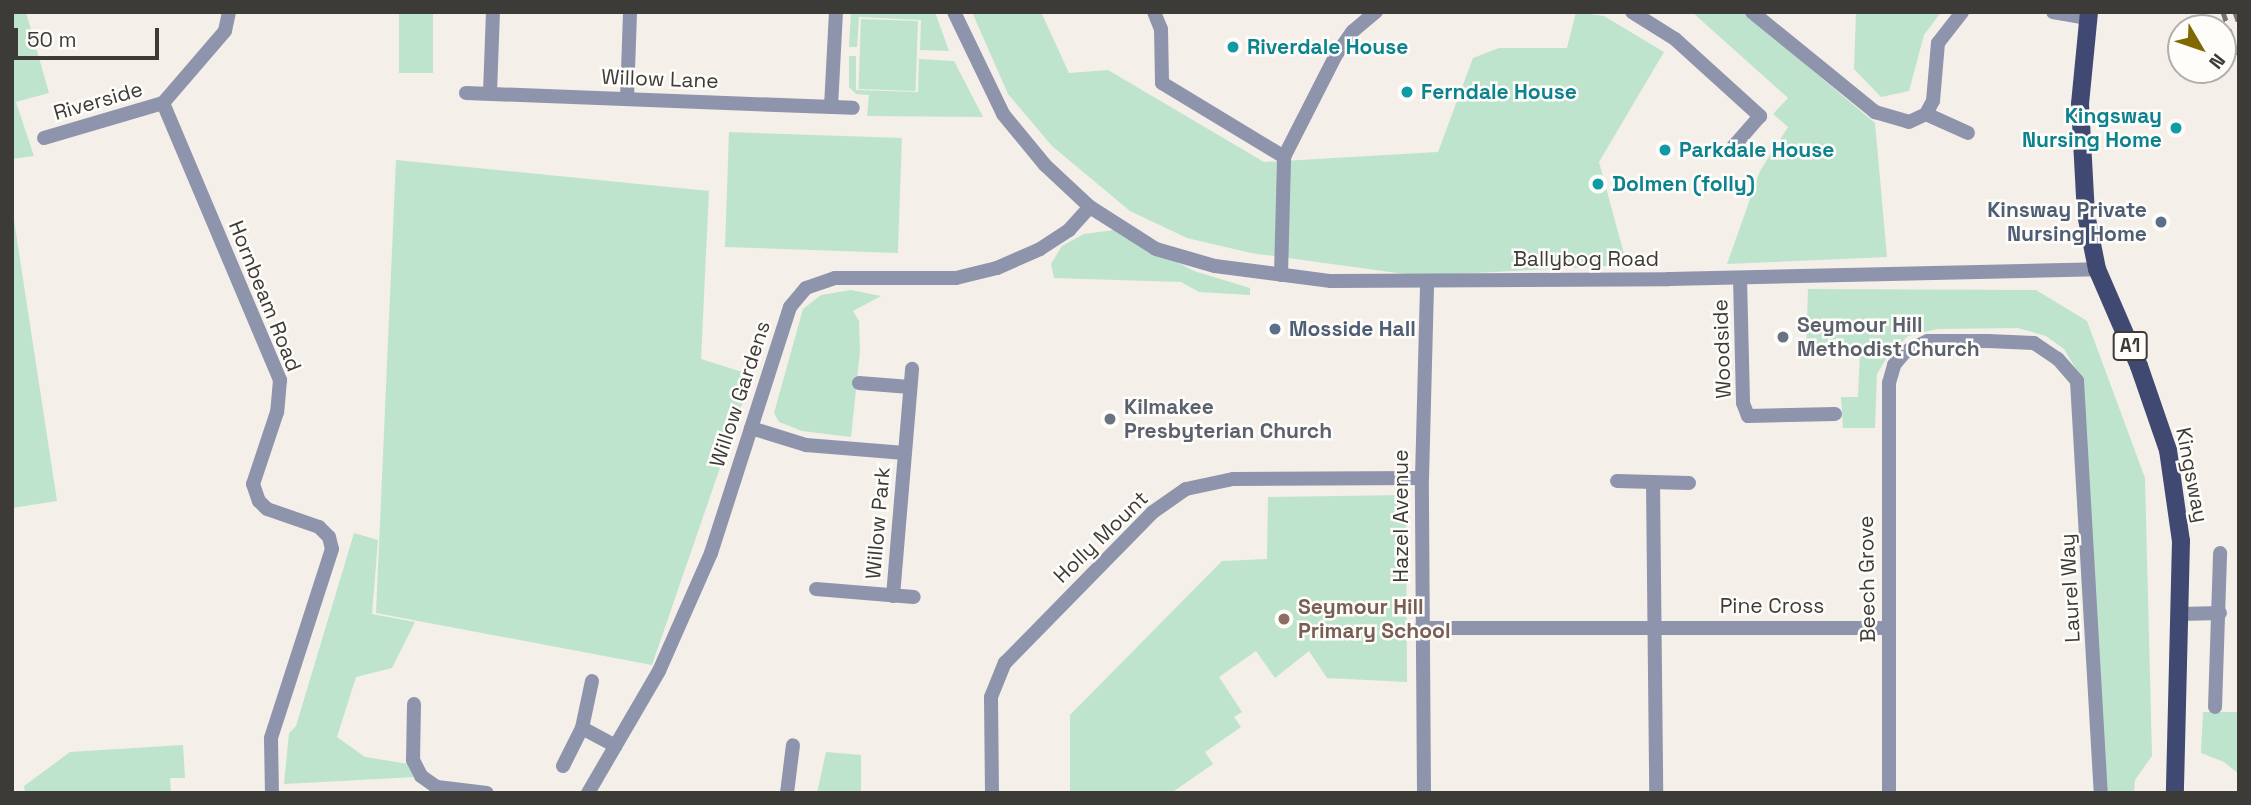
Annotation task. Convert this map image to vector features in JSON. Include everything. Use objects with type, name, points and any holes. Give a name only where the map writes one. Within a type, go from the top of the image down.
[{"type":"main road","name":"Kingsway","points":[[2088,15],[2081,72],[2081,157],[2097,268],[2139,366],[2168,450],[2181,541],[2175,793]]},
{"type":"street","points":[[163,103],[225,30],[229,12]]},
{"type":"street","points":[[489,93],[493,12]]},
{"type":"street","points":[[627,99],[630,12]]},
{"type":"street","points":[[831,107],[836,12]]},
{"type":"street","name":"Ballybog Road","points":[[954,12],[1003,114],[1045,165],[1090,207],[1156,249],[1215,266],[1321,281],[1740,278],[2097,268]]},
{"type":"street","points":[[1154,12],[1161,29],[1158,72],[1162,83],[1284,157]]},
{"type":"street","points":[[1281,275],[1284,157],[1336,55],[1353,32],[1376,12]]},
{"type":"street","points":[[1632,12],[1675,39],[1760,116],[1733,147]]},
{"type":"street","points":[[1752,12],[1875,112],[1909,122],[1926,114],[1933,101],[1938,43],[1962,12]]},
{"type":"street","points":[[2053,12],[2088,15]]},
{"type":"street","name":"Willow Lane","points":[[466,93],[853,108]]},
{"type":"street","name":"Riverside","points":[[44,138],[163,103]]},
{"type":"street","name":"Hornbeam Road","points":[[163,103],[280,380],[277,412],[253,484],[259,501],[267,509],[319,527],[329,537],[331,549],[271,738],[272,793]]},
{"type":"street","points":[[1926,114],[1968,133]]},
{"type":"street","name":"Willow Gardens","points":[[588,793],[659,671],[711,553],[790,307],[806,288],[835,278],[956,278],[998,268],[1040,249],[1069,230],[1090,207]]},
{"type":"street","name":"Woodside","points":[[1740,278],[1743,403],[1748,416],[1835,414]]},
{"type":"street","name":"Hazel Avenue","points":[[1424,793],[1422,478],[1427,281]]},
{"type":"street","name":"Beech Grove","points":[[1889,793],[1887,434],[1894,365],[1905,352],[1928,341],[2034,343],[2057,359],[2077,381]]},
{"type":"street","name":"Willow Park","points":[[893,596],[912,369]]},
{"type":"street","name":"Laurel Way","points":[[2077,381],[2101,793]]},
{"type":"street","points":[[859,383],[910,387]]},
{"type":"street","name":"Willow Park","points":[[751,428],[806,445],[905,453]]},
{"type":"street","name":"Holly Mount","points":[[992,793],[991,697],[1005,663],[1153,512],[1186,489],[1233,479],[1422,478]]},
{"type":"street","points":[[1617,481],[1689,483]]},
{"type":"street","points":[[1653,482],[1657,793]]},
{"type":"street","points":[[2215,707],[2220,553]]},
{"type":"street","name":"Willow Park","points":[[816,589],[914,597]]},
{"type":"street","points":[[2180,614],[2220,613]]},
{"type":"street","name":"Pine Cross","points":[[1422,628],[1889,628]]},
{"type":"street","points":[[563,766],[582,728],[592,681]]},
{"type":"street","points":[[414,704],[413,760],[421,776],[437,788],[487,793]]},
{"type":"street","points":[[582,728],[616,746]]},
{"type":"street","points":[[787,793],[793,745]]},
{"type":"green space","points":[[12,12],[26,12],[49,93],[16,102],[34,156],[12,159]]},
{"type":"green space","points":[[399,12],[433,12],[433,73],[399,73]]},
{"type":"green space","points":[[851,12],[935,12],[949,51],[920,50],[921,20],[859,17],[857,47],[849,47]]},
{"type":"green space","points":[[972,12],[1041,12],[1069,73],[1108,70],[1264,162],[1438,152],[1473,58],[1499,48],[1567,48],[1576,12],[1604,16],[1664,52],[1599,162],[1627,265],[1419,276],[1251,253],[1187,238],[1130,211],[1052,146],[1008,94]]},
{"type":"green space","points":[[1692,12],[1743,12],[1875,123],[1887,257],[1727,264],[1760,171],[1788,127],[1773,114],[1788,98]]},
{"type":"green space","points":[[1856,12],[1941,12],[1924,35],[1909,91],[1881,97],[1854,69]]},
{"type":"green space","points":[[861,19],[918,21],[916,91],[859,89]]},
{"type":"green space","points":[[849,56],[856,56],[856,90],[918,92],[919,59],[954,61],[983,117],[867,116],[869,95],[856,94],[849,87]]},
{"type":"green space","points":[[729,132],[902,138],[898,253],[725,247]]},
{"type":"green space","points":[[396,160],[709,191],[701,359],[752,375],[652,665],[376,613]]},
{"type":"green space","points":[[12,207],[57,501],[12,508]]},
{"type":"green space","points":[[1114,230],[1194,271],[1250,288],[1250,295],[1199,292],[1181,282],[1054,278],[1051,264],[1062,246],[1084,234]]},
{"type":"green space","points":[[1808,289],[2036,290],[2087,321],[2145,478],[2152,756],[2135,780],[2134,793],[2105,793],[2079,374],[2064,349],[2046,336],[2018,328],[1937,329],[1908,336],[1889,354],[1877,374],[1875,428],[1843,428],[1841,397],[1858,397],[1860,353],[1806,351]]},
{"type":"green space","points":[[851,290],[881,296],[853,311],[859,321],[860,351],[851,437],[802,431],[779,422],[774,413],[803,309],[821,295]]},
{"type":"green space","name":"Seymour Hill Primary School","points":[[1406,495],[1407,682],[1327,678],[1309,651],[1275,678],[1256,651],[1219,677],[1242,712],[1234,717],[1241,727],[1205,752],[1213,764],[1171,793],[1070,793],[1070,715],[1222,561],[1267,559],[1268,497]]},
{"type":"green space","points":[[354,533],[378,540],[372,614],[415,622],[392,668],[356,677],[337,737],[365,757],[409,764],[415,777],[284,784],[289,733],[296,726]]},
{"type":"green space","points":[[2203,712],[2239,712],[2239,774],[2224,762],[2201,753]]},
{"type":"green space","points":[[183,745],[185,778],[170,778],[171,793],[25,793],[24,786],[70,752]]},
{"type":"green space","points":[[826,752],[861,755],[861,793],[817,793]]},
{"type":"railway","points":[[2223,12],[2239,58]]},
{"type":"railway","points":[[2235,12],[2239,23]]},
{"type":"place","name":"Riverdale House","points":[[1233,47]]},
{"type":"place","name":"Ferndale House","points":[[1407,92]]},
{"type":"place","name":"Kingsway Nursing Home","points":[[2176,128]]},
{"type":"place","name":"Parkdale House","points":[[1665,150]]},
{"type":"place","name":"Dolmen (folly)","points":[[1598,184]]},
{"type":"place","name":"Kinsway Private Nursing Home","points":[[2161,222]]},
{"type":"place","name":"Mosside Hall","points":[[1275,329]]},
{"type":"place","name":"Seymour Hill Methodist Church","points":[[1783,337]]},
{"type":"place","name":"Kilmakee Presbyterian Church","points":[[1110,419]]},
{"type":"place","name":"Seymour Hill Primary School","points":[[1284,619]]}]
